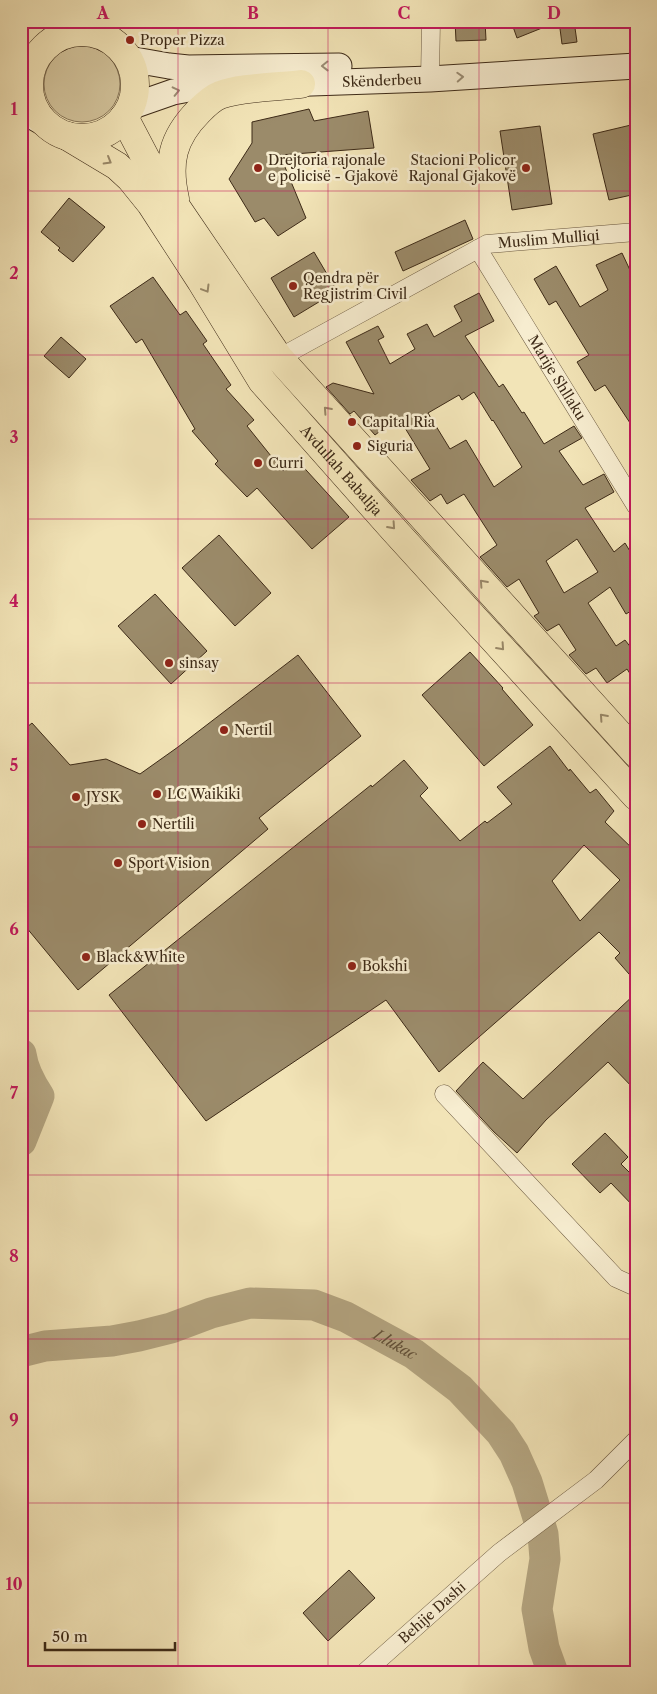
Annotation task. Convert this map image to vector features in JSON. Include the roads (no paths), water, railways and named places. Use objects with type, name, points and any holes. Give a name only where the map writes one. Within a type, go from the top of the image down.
[{"type":"main road","points":[[56,31],[61,36],[81,32],[97,34],[113,40],[133,70],[134,95],[127,112],[115,126],[104,133],[92,137],[79,138],[44,123],[36,113],[31,101],[28,88],[27,64],[38,54],[56,31]]},
{"type":"main road","name":"Skënderbeu","points":[[113,40],[168,66],[204,68],[355,65],[430,71],[636,66]]},
{"type":"main road","name":"Skënderbeu","points":[[127,112],[173,92],[194,88],[251,83],[301,84],[636,50]]},
{"type":"main road","points":[[178,208],[171,169],[177,140],[189,121],[205,104],[220,95],[243,90],[301,84]]},
{"type":"main road","name":"Avdullah Babalija","points":[[127,112],[146,159],[280,358],[636,753]]},
{"type":"main road","name":"Avdullah Babalija","points":[[44,123],[117,166],[130,178],[151,204],[202,281],[262,381],[394,530],[636,796]]},
{"type":"street","points":[[430,71],[431,21]]},
{"type":"street","name":"Muslim Mulliqi","points":[[280,358],[488,244],[636,232]]},
{"type":"street","name":"Marije Shllaku","points":[[478,249],[636,506]]},
{"type":"street","points":[[444,1094],[616,1278],[636,1287]]},
{"type":"street","name":"Behije Dashi","points":[[364,1673],[499,1553],[596,1480],[636,1440]]},
{"type":"waterway","name":"Llukac","points":[[21,1054],[28,1076],[39,1096],[21,1141]]},
{"type":"waterway","name":"Llukac","points":[[21,1352],[45,1346],[112,1341],[139,1336],[171,1328],[211,1313],[250,1303],[314,1305],[346,1317],[414,1354],[460,1389],[501,1433],[514,1453],[527,1482],[543,1534],[545,1559],[537,1609],[544,1648],[553,1673]]},
{"type":"place","name":"Proper Pizza","points":[[130,40]]},
{"type":"place","name":"Drejtoria rajonale e policisë - Gjakovë","points":[[258,168]]},
{"type":"place","name":"Stacioni Policor Rajonal Gjakovë","points":[[526,168]]},
{"type":"place","name":"Qendra për Regjistrim Civil","points":[[293,286]]},
{"type":"place","name":"Capital Ria","points":[[352,422]]},
{"type":"place","name":"Siguria","points":[[357,446]]},
{"type":"place","name":"Curri","points":[[258,463]]},
{"type":"place","name":"sinsay","points":[[169,663]]},
{"type":"place","name":"Nertil","points":[[224,730]]},
{"type":"place","name":"LC Waikiki","points":[[157,794]]},
{"type":"place","name":"JYSK","points":[[76,797]]},
{"type":"place","name":"Nertili","points":[[142,824]]},
{"type":"place","name":"Sport Vision","points":[[118,863]]},
{"type":"place","name":"Black&White","points":[[86,957]]},
{"type":"place","name":"Bokshi","points":[[352,966]]}]
